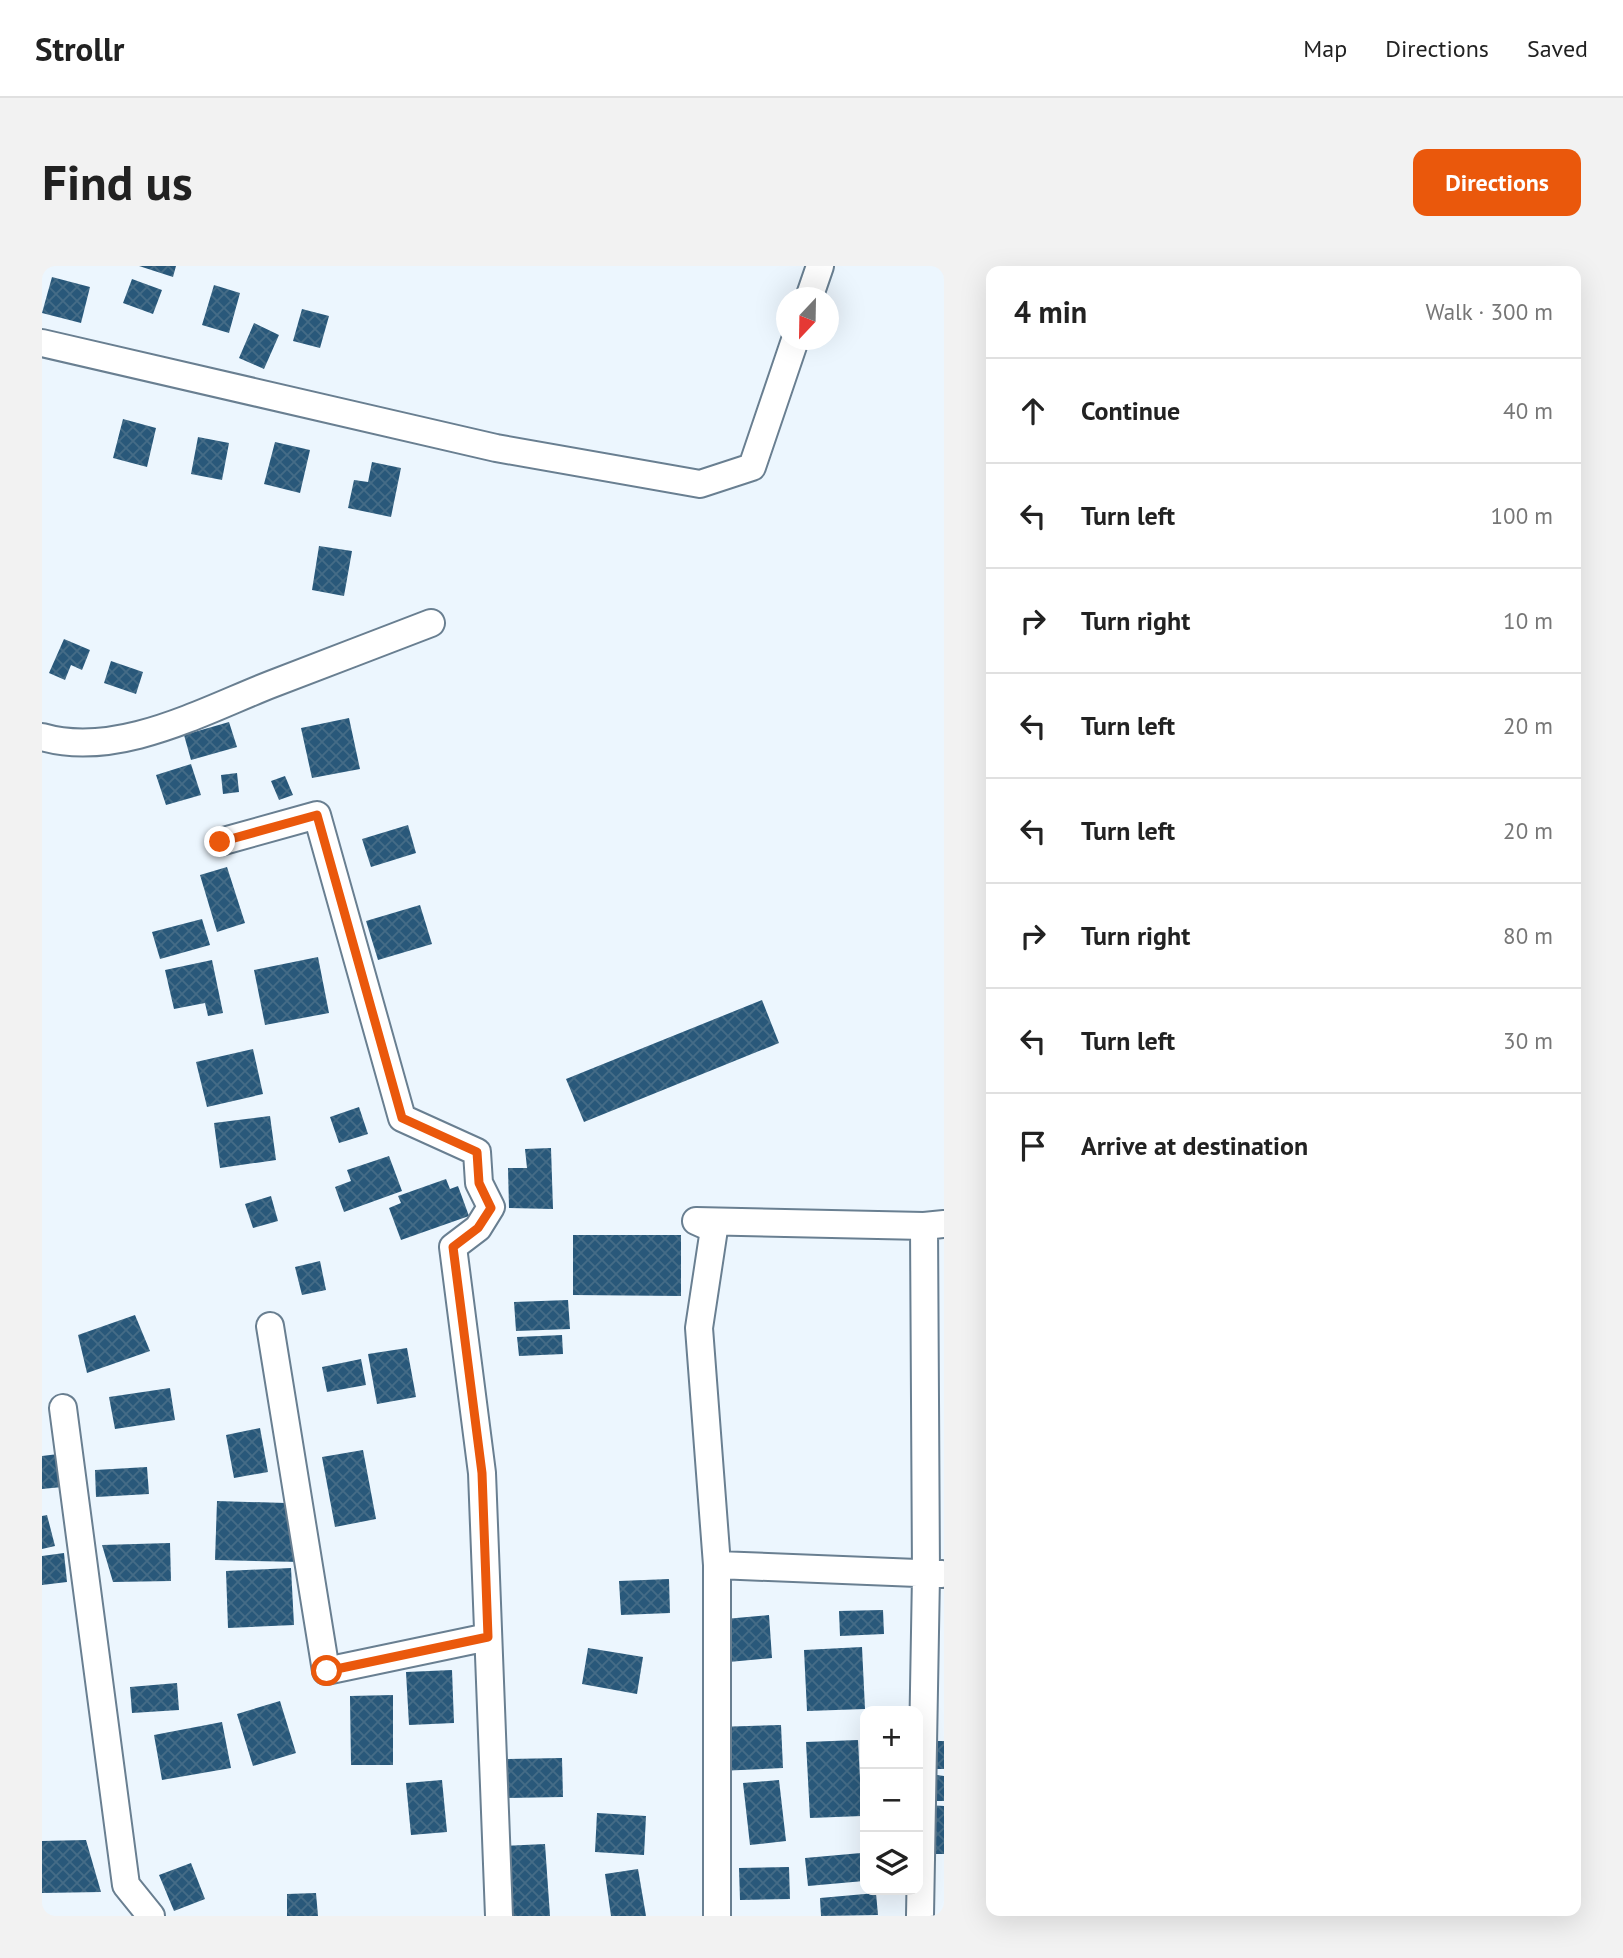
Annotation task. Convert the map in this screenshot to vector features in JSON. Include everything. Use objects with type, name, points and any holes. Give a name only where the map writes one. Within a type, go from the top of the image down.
[{"type":"street","points":[[813,287],[820,266]]},
{"type":"street","points":[[42,343],[496,448],[700,484],[752,467],[792,350]]},
{"type":"street","points":[[42,737],[60,742],[105,741],[158,728],[431,623]]},
{"type":"street","points":[[220,842],[317,815],[402,1118],[477,1152],[479,1183],[491,1208],[472,1234],[453,1247],[482,1473],[499,1916]]},
{"type":"street","points":[[717,1916],[717,1565],[699,1328],[714,1229],[696,1221],[934,1225],[935,1574],[920,1916]]},
{"type":"street","points":[[270,1326],[327,1671],[488,1637]]},
{"type":"street","points":[[63,1408],[127,1885],[151,1916]]},
{"type":"street","points":[[717,1565],[935,1574]]},
{"type":"building","points":[[139,266],[176,266],[173,277]]},
{"type":"building","points":[[52,277],[90,287],[81,323],[42,313]]},
{"type":"building","points":[[132,279],[162,290],[153,314],[123,303]]},
{"type":"building","points":[[214,285],[240,293],[229,333],[202,325]]},
{"type":"building","points":[[302,309],[329,316],[320,348],[293,341]]},
{"type":"building","points":[[254,323],[279,335],[264,369],[239,358]]},
{"type":"building","points":[[123,419],[156,428],[147,467],[113,458]]},
{"type":"building","points":[[198,437],[229,443],[222,480],[191,474]]},
{"type":"building","points":[[275,442],[310,450],[300,493],[264,484]]},
{"type":"building","points":[[372,462],[401,468],[391,517],[348,508],[354,480],[368,482]]},
{"type":"building","points":[[319,546],[352,551],[344,596],[312,590]]},
{"type":"building","points":[[64,639],[90,650],[82,670],[71,665],[65,680],[49,673]]},
{"type":"building","points":[[111,661],[143,672],[136,694],[104,683]]},
{"type":"building","points":[[349,718],[360,769],[312,778],[301,728]]},
{"type":"building","points":[[229,722],[237,747],[191,760],[184,735]]},
{"type":"building","points":[[191,764],[201,795],[166,805],[156,775]]},
{"type":"building","points":[[237,773],[239,792],[223,794],[221,775]]},
{"type":"building","points":[[285,776],[293,795],[279,800],[271,781]]},
{"type":"building","points":[[408,825],[416,853],[371,867],[362,839]]},
{"type":"building","points":[[227,867],[245,923],[217,932],[200,875]]},
{"type":"building","points":[[420,905],[432,944],[378,960],[366,921]]},
{"type":"building","points":[[202,919],[210,945],[160,959],[152,932]]},
{"type":"building","points":[[318,957],[329,1013],[265,1025],[254,970]]},
{"type":"building","points":[[212,960],[223,1013],[208,1016],[205,1003],[174,1009],[165,970]]},
{"type":"building","points":[[762,1000],[779,1043],[584,1122],[566,1079]]},
{"type":"building","points":[[253,1049],[263,1094],[207,1107],[196,1062]]},
{"type":"building","points":[[359,1107],[368,1134],[339,1143],[330,1117]]},
{"type":"building","points":[[270,1116],[276,1160],[220,1168],[214,1123]]},
{"type":"building","points":[[551,1148],[553,1209],[509,1208],[508,1168],[527,1168],[525,1149]]},
{"type":"building","points":[[389,1156],[402,1191],[344,1212],[335,1187],[351,1181],[347,1170]]},
{"type":"building","points":[[446,1179],[450,1189],[458,1186],[469,1216],[401,1240],[389,1208],[401,1203],[398,1196]]},
{"type":"building","points":[[271,1196],[278,1221],[253,1228],[245,1204]]},
{"type":"building","points":[[573,1235],[681,1235],[681,1296],[573,1295]]},
{"type":"building","points":[[320,1261],[326,1290],[302,1295],[295,1267]]},
{"type":"building","points":[[568,1300],[570,1329],[516,1331],[514,1302]]},
{"type":"building","points":[[135,1315],[150,1351],[87,1373],[78,1335]]},
{"type":"building","points":[[562,1335],[563,1354],[519,1356],[517,1337]]},
{"type":"building","points":[[407,1348],[416,1397],[377,1404],[368,1354]]},
{"type":"building","points":[[361,1359],[366,1385],[327,1392],[322,1367]]},
{"type":"building","points":[[170,1388],[175,1420],[115,1429],[109,1397]]},
{"type":"building","points":[[260,1428],[268,1472],[234,1478],[226,1435]]},
{"type":"building","points":[[363,1450],[376,1519],[335,1527],[322,1457]]},
{"type":"building","points":[[58,1454],[62,1487],[42,1489],[42,1456]]},
{"type":"building","points":[[147,1467],[149,1494],[96,1497],[95,1470]]},
{"type":"building","points":[[217,1501],[286,1503],[301,1562],[215,1560]]},
{"type":"building","points":[[47,1515],[55,1546],[42,1549],[42,1516]]},
{"type":"building","points":[[170,1543],[171,1581],[113,1582],[102,1545]]},
{"type":"building","points":[[64,1553],[67,1582],[42,1585],[42,1556]]},
{"type":"building","points":[[291,1568],[294,1625],[228,1628],[226,1571]]},
{"type":"building","points":[[669,1579],[670,1613],[621,1615],[619,1581]]},
{"type":"building","points":[[883,1610],[884,1634],[840,1636],[839,1611]]},
{"type":"building","points":[[769,1615],[772,1658],[718,1663],[714,1620]]},
{"type":"building","points":[[862,1647],[865,1706],[860,1706],[860,1709],[807,1711],[804,1650]]},
{"type":"building","points":[[588,1648],[643,1657],[637,1694],[582,1684]]},
{"type":"building","points":[[452,1670],[454,1723],[409,1725],[406,1672]]},
{"type":"building","points":[[177,1683],[179,1710],[132,1713],[130,1687]]},
{"type":"building","points":[[393,1695],[393,1765],[351,1765],[350,1696]]},
{"type":"building","points":[[280,1701],[296,1753],[253,1766],[237,1714]]},
{"type":"building","points":[[222,1722],[231,1768],[162,1780],[154,1735]]},
{"type":"building","points":[[781,1725],[783,1768],[718,1771],[716,1727]]},
{"type":"building","points":[[858,1740],[860,1816],[810,1818],[806,1742]]},
{"type":"building","points":[[933,1741],[944,1741],[944,1769],[934,1769]]},
{"type":"building","points":[[562,1758],[563,1797],[508,1798],[508,1759]]},
{"type":"building","points":[[937,1775],[944,1776],[944,1801],[937,1801]]},
{"type":"building","points":[[442,1780],[447,1832],[411,1835],[406,1783]]},
{"type":"building","points":[[779,1780],[786,1841],[750,1845],[743,1783]]},
{"type":"building","points":[[927,1805],[944,1806],[944,1854],[926,1854]]},
{"type":"building","points":[[597,1813],[646,1816],[644,1855],[595,1852]]},
{"type":"building","points":[[86,1840],[101,1892],[42,1893],[42,1841]]},
{"type":"building","points":[[545,1844],[550,1916],[508,1916],[504,1846]]},
{"type":"building","points":[[860,1853],[860,1881],[808,1886],[805,1858]]},
{"type":"building","points":[[191,1863],[205,1899],[174,1911],[159,1875]]},
{"type":"building","points":[[789,1867],[790,1899],[740,1900],[739,1868]]},
{"type":"building","points":[[638,1869],[646,1916],[611,1916],[605,1874]]},
{"type":"building","points":[[316,1893],[318,1916],[287,1916],[287,1894]]},
{"type":"building","points":[[876,1895],[878,1915],[821,1916],[820,1898]]},
{"type":"route","points":[[220,842],[317,815],[402,1118],[477,1152],[479,1183],[491,1208],[478,1228],[466,1240],[453,1247],[482,1473],[488,1637],[327,1671]]}]
